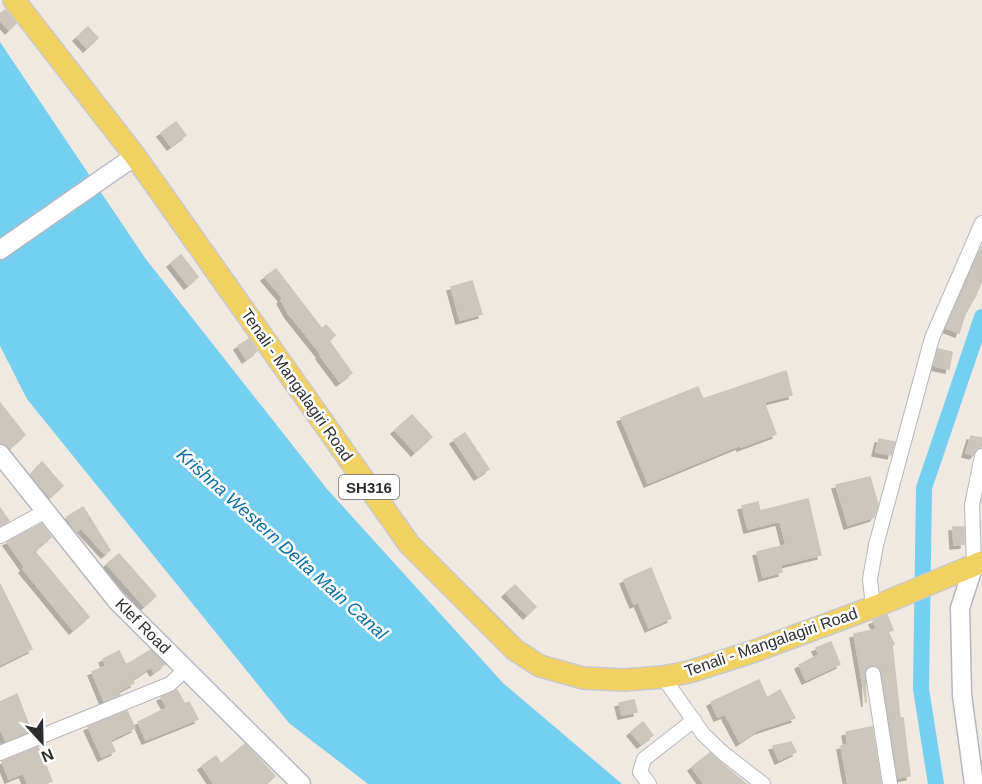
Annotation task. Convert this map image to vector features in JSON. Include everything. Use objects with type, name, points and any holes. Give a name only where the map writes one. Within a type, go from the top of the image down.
[{"type":"main road","name":"Tenali - Mangalagiri Road","points":[[14,0],[135,156],[410,544],[515,650],[540,666],[583,678],[624,680],[663,677],[755,651],[876,606],[978,564]]},
{"type":"main road","points":[[0,250],[135,156]]},
{"type":"main road","name":"Klef Road","points":[[0,454],[117,601],[301,784]]},
{"type":"main road","points":[[974,784],[962,695],[960,608],[978,564]]},
{"type":"street","points":[[876,606],[870,579],[876,545],[932,338],[982,223]]},
{"type":"street","points":[[978,564],[972,505],[982,456]]},
{"type":"street","points":[[0,536],[46,512]]},
{"type":"street","points":[[0,753],[170,684],[186,669]]},
{"type":"street","points":[[873,674],[890,784]]},
{"type":"street","points":[[663,677],[703,734],[763,784]]},
{"type":"street","points":[[649,784],[640,771],[644,759],[694,720]]},
{"type":"water","name":"Krishna Western Delta Main Canal","points":[[0,42],[145,258],[327,489],[503,683],[622,784],[368,784],[289,723],[27,399],[0,346]]},
{"type":"building","points":[[5,10],[16,23],[9,30],[0,20],[0,14]]},
{"type":"building","points":[[88,27],[98,38],[87,48],[77,37]]},
{"type":"building","points":[[176,122],[186,135],[171,146],[161,133]]},
{"type":"building","points":[[982,246],[982,280],[965,314],[959,333],[946,328]]},
{"type":"building","points":[[181,255],[198,277],[188,285],[171,263]]},
{"type":"building","points":[[276,269],[322,329],[326,325],[335,335],[329,341],[352,373],[340,382],[289,314],[281,300],[283,298],[265,277]]},
{"type":"building","points":[[472,281],[482,314],[460,320],[451,287]]},
{"type":"building","points":[[249,339],[257,351],[246,359],[238,346]]},
{"type":"building","points":[[938,349],[952,352],[949,369],[934,366]]},
{"type":"building","points":[[786,371],[792,395],[764,402],[776,434],[741,447],[740,445],[648,483],[621,418],[698,387],[703,399]]},
{"type":"building","points":[[0,403],[25,435],[10,448],[0,442]]},
{"type":"building","points":[[412,415],[432,437],[415,452],[395,430]]},
{"type":"building","points":[[465,433],[489,469],[478,476],[454,440]]},
{"type":"building","points":[[971,436],[982,438],[981,447],[973,455],[966,453]]},
{"type":"building","points":[[879,439],[895,442],[891,455],[876,452]]},
{"type":"building","points":[[42,462],[63,486],[50,497],[31,475]]},
{"type":"building","points":[[870,477],[878,505],[874,517],[848,525],[836,485]]},
{"type":"building","points":[[808,499],[821,555],[780,565],[782,572],[763,577],[757,552],[786,545],[780,521],[748,529],[742,506],[758,502],[760,511]]},
{"type":"building","points":[[83,507],[110,550],[105,554],[81,528],[76,532],[67,517]]},
{"type":"building","points":[[0,508],[9,521],[0,526]]},
{"type":"building","points":[[41,524],[51,537],[36,549],[36,553],[89,617],[73,630],[23,569],[25,567],[7,542]]},
{"type":"building","points":[[953,527],[964,527],[964,544],[954,545]]},
{"type":"building","points":[[119,554],[156,596],[144,606],[107,564]]},
{"type":"building","points":[[651,568],[671,618],[649,628],[638,602],[634,604],[624,580]]},
{"type":"building","points":[[0,584],[32,649],[0,665]]},
{"type":"building","points":[[515,585],[536,607],[527,615],[506,593]]},
{"type":"building","points":[[887,615],[893,630],[888,632],[894,644],[892,645],[900,718],[903,718],[910,776],[898,778],[882,672],[872,665],[865,670],[866,703],[854,634],[877,629],[873,621]]},
{"type":"building","points":[[831,642],[840,664],[806,680],[799,665],[819,655],[816,648]]},
{"type":"building","points":[[151,650],[165,664],[154,672],[151,667],[132,680],[134,683],[118,691],[120,695],[104,701],[92,672],[106,666],[103,659],[119,651],[126,665]]},
{"type":"building","points":[[759,680],[767,698],[780,690],[795,718],[758,730],[740,742],[725,714],[718,717],[711,702]]},
{"type":"building","points":[[177,690],[185,704],[189,702],[198,719],[146,740],[138,722],[167,708],[161,697]]},
{"type":"building","points":[[17,694],[31,731],[6,741],[0,728],[0,702]]},
{"type":"building","points":[[634,700],[637,712],[622,715],[619,703]]},
{"type":"building","points":[[127,711],[135,728],[110,740],[115,751],[102,757],[88,727]]},
{"type":"building","points":[[643,722],[653,735],[641,744],[631,732]]},
{"type":"building","points":[[872,727],[881,784],[848,784],[841,746],[848,744],[846,732]]},
{"type":"building","points":[[791,742],[796,752],[779,760],[773,746]]},
{"type":"building","points":[[245,744],[275,776],[266,784],[214,784],[202,766],[216,756],[221,764]]},
{"type":"building","points":[[38,747],[52,781],[44,784],[28,784],[23,773],[9,779],[2,762]]},
{"type":"building","points":[[710,753],[746,784],[704,784],[692,767]]},
{"type":"waterway","points":[[936,784],[921,689],[924,488],[982,317]]}]
